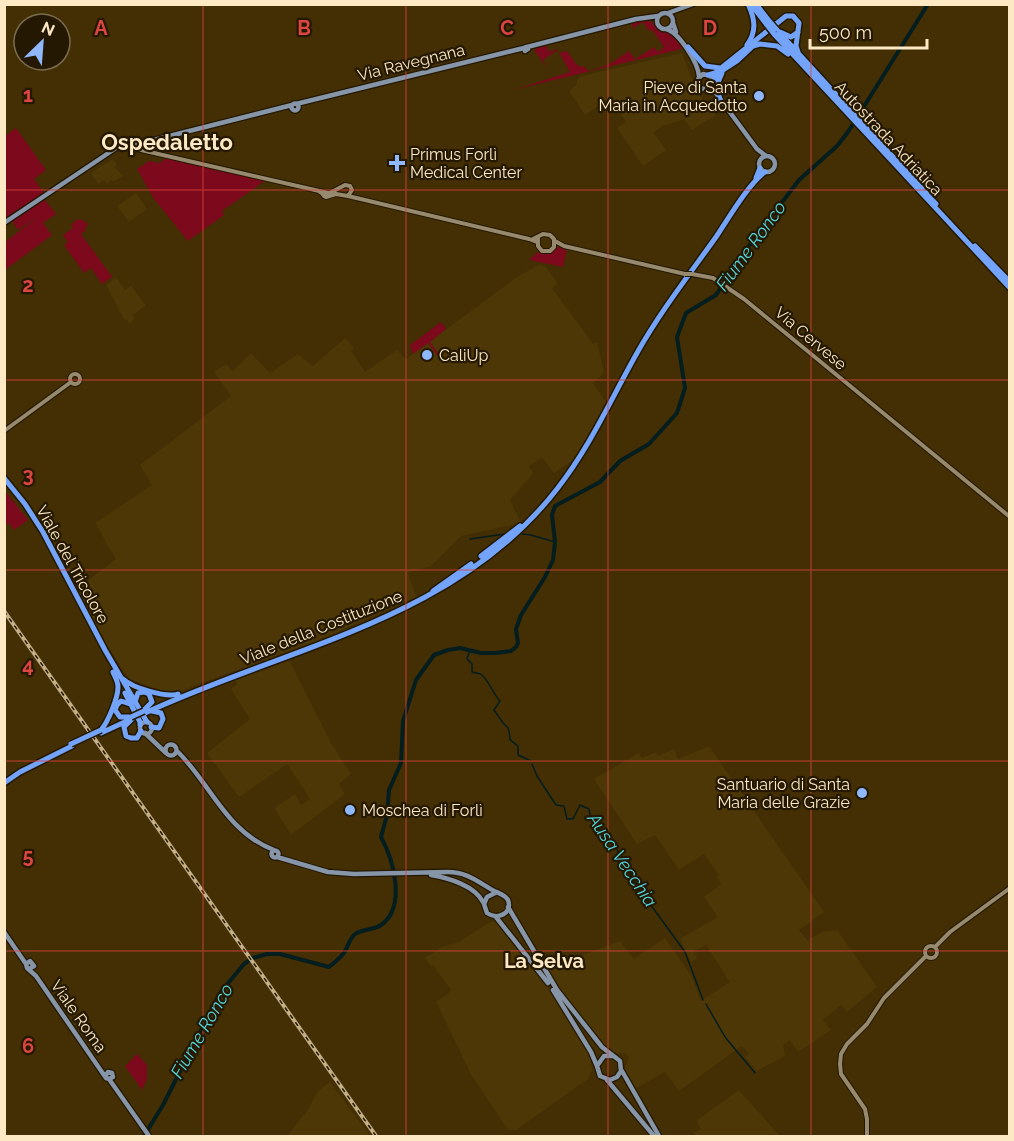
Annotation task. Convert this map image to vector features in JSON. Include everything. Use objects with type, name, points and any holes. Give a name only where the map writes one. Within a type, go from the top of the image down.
[{"type":"highway","name":"Autostrada Adriatica","points":[[749,4],[769,24]]},
{"type":"highway","points":[[744,51],[752,37],[755,25],[749,4]]},
{"type":"highway","name":"Autostrada Adriatica","points":[[756,4],[803,66],[1010,282]]},
{"type":"highway","points":[[712,83],[717,75],[751,44],[786,16],[793,16],[798,20],[800,25],[797,51],[820,78]]},
{"type":"highway","points":[[775,32],[792,37],[799,31]]},
{"type":"highway","name":"Autostrada Adriatica","points":[[775,32],[820,78],[841,104]]},
{"type":"highway","points":[[706,74],[715,73],[744,51],[756,45],[772,44],[787,52],[803,66]]},
{"type":"highway","points":[[688,47],[704,66],[712,69],[720,68]]},
{"type":"highway","points":[[720,99],[717,84],[727,68]]},
{"type":"highway","name":"Autostrada Adriatica","points":[[865,129],[1010,288]]},
{"type":"highway","points":[[471,569],[486,559],[533,516],[573,463],[592,433],[634,353],[762,170]]},
{"type":"highway","points":[[4,473],[14,492]]},
{"type":"highway","name":"Viale del Tricolore","points":[[4,481],[43,532],[133,704]]},
{"type":"highway","name":"Viale della Costituzione","points":[[301,650],[360,630],[446,589],[471,569]]},
{"type":"highway","name":"Viale della Costituzione","points":[[144,712],[213,682],[357,629],[420,599],[471,569]]},
{"type":"highway","points":[[113,667],[123,679],[131,684],[166,696],[183,693]]},
{"type":"highway","points":[[101,730],[108,721],[114,706],[118,685],[113,667]]},
{"type":"highway","points":[[72,745],[183,693],[213,682]]},
{"type":"highway","points":[[144,712],[152,702],[149,694],[144,692],[138,693],[133,704],[145,730]]},
{"type":"highway","points":[[114,706],[124,701],[133,704],[147,722]]},
{"type":"highway","points":[[114,706],[120,717],[131,718]]},
{"type":"highway","points":[[131,718],[124,730],[126,736],[131,738],[138,737],[145,730],[160,726],[163,717],[156,711],[144,712]]},
{"type":"highway","points":[[4,782],[101,730],[131,718]]},
{"type":"main road","points":[[657,24],[658,16],[663,13],[693,4]]},
{"type":"main road","points":[[666,29],[673,22],[674,15],[683,7]]},
{"type":"main road","points":[[643,17],[652,19],[659,27],[672,31],[686,48],[698,71],[699,86],[713,94],[748,140],[758,154],[762,170],[771,171],[775,165],[772,158],[757,149],[720,99],[712,83],[700,70],[688,47],[675,30],[668,13]]},
{"type":"main road","name":"Via Ravegnana","points":[[4,223],[126,145],[293,106],[643,17],[658,16]]},
{"type":"main road","points":[[699,78],[706,74]]},
{"type":"main road","points":[[707,89],[712,83]]},
{"type":"main road","name":"Via Cervese","points":[[126,145],[135,150],[317,190],[326,194],[345,195],[529,239],[538,240],[548,234],[555,244]]},
{"type":"main road","points":[[760,160],[766,156]]},
{"type":"main road","name":"Via Cervese","points":[[341,188],[348,185],[354,195],[363,200]]},
{"type":"main road","points":[[326,194],[341,188],[345,195],[352,191]]},
{"type":"main road","name":"Via Cervese","points":[[538,240],[539,248],[543,251],[550,251],[555,244]]},
{"type":"main road","name":"Via Cervese","points":[[555,244],[716,279],[749,302],[1010,517]]},
{"type":"main road","points":[[4,431],[71,382]]},
{"type":"main road","points":[[145,730],[147,722]]},
{"type":"main road","points":[[145,730],[160,745],[174,745],[222,811],[235,825],[289,860],[328,872],[463,874],[477,879],[506,898],[508,907],[557,990],[603,1047],[620,1061],[625,1080],[656,1137]]},
{"type":"main road","points":[[145,730],[166,753],[185,760]]},
{"type":"main road","points":[[166,753],[167,746]]},
{"type":"main road","points":[[173,756],[177,751]]},
{"type":"main road","points":[[414,873],[438,876],[478,895],[487,913],[496,917],[541,972],[558,997],[591,1052],[600,1076],[607,1080],[656,1137]]},
{"type":"main road","points":[[926,956],[927,947],[935,947],[950,932],[1010,888]]},
{"type":"main road","points":[[484,904],[490,894],[497,892]]},
{"type":"main road","points":[[496,917],[505,913],[508,907]]},
{"type":"main road","name":"Viale Roma","points":[[4,932],[28,963],[33,963],[31,968],[36,976],[109,1076],[149,1137]]},
{"type":"main road","points":[[926,956],[930,958],[936,955],[935,947]]},
{"type":"main road","points":[[867,1137],[865,1109],[843,1077],[840,1067],[841,1054],[847,1044],[867,1024],[884,998],[926,956]]},
{"type":"main road","points":[[597,1066],[600,1059],[612,1056]]},
{"type":"main road","points":[[607,1080],[617,1077],[621,1071]]},
{"type":"shaded area","points":[[644,20],[653,23],[661,31],[673,35],[682,45],[681,49],[513,90],[570,72],[559,53],[567,51],[576,64],[589,71],[608,65],[629,51],[635,59],[654,47],[658,52],[664,47],[653,31],[648,30],[643,22],[633,28],[631,22]]},
{"type":"shaded area","points":[[544,44],[550,52],[556,49],[559,53],[556,51],[543,60],[548,69],[534,50]]},
{"type":"shaded area","points":[[682,53],[697,92],[716,115],[692,130],[684,119],[653,132],[666,150],[643,166],[617,128],[626,122],[610,98],[585,115],[569,91],[577,84],[577,79],[582,76]]},
{"type":"shaded area","points":[[16,128],[46,170],[34,179],[44,193],[5,220],[5,136]]},
{"type":"shaded area","points":[[166,158],[266,180],[222,211],[224,215],[188,241],[154,199],[137,169],[149,161],[160,163]]},
{"type":"shaded area","points":[[113,159],[117,165],[114,167],[123,176],[114,181],[110,180],[108,185],[104,180],[98,184],[91,173]]},
{"type":"shaded area","points":[[136,193],[147,209],[129,222],[117,206]]},
{"type":"shaded area","points":[[44,199],[56,214],[43,223],[52,235],[5,270],[5,242],[38,217],[18,230],[12,221]]},
{"type":"shaded area","points":[[78,219],[85,221],[88,225],[81,234],[112,277],[102,284],[91,268],[84,273],[64,245],[68,242],[63,235],[73,228],[71,225]]},
{"type":"shaded area","points":[[557,247],[576,250],[567,249],[563,267],[529,260],[538,252],[548,253]]},
{"type":"shaded area","points":[[539,265],[546,267],[558,284],[552,288],[593,344],[597,342],[604,373],[593,383],[606,402],[576,458],[554,473],[542,457],[529,466],[533,473],[510,500],[521,523],[461,536],[431,566],[408,573],[416,597],[319,640],[177,692],[156,689],[129,679],[109,648],[77,589],[116,559],[95,523],[152,485],[140,465],[231,396],[214,372],[226,364],[233,371],[251,353],[270,373],[298,354],[313,366],[345,338],[354,348],[351,351],[365,372],[397,350],[406,359],[520,275]]},
{"type":"shaded area","points":[[116,277],[125,290],[131,286],[146,305],[133,315],[135,319],[129,324],[127,319],[125,321],[106,285]]},
{"type":"shaded area","points":[[441,322],[446,329],[430,342],[441,357],[439,358],[428,343],[413,354],[410,345]]},
{"type":"shaded area","points":[[5,491],[28,520],[14,530],[9,523],[5,526]]},
{"type":"shaded area","points":[[288,658],[330,741],[351,774],[339,784],[345,794],[291,835],[274,808],[295,794],[301,805],[310,799],[287,764],[239,797],[207,753],[250,719],[231,689],[237,684],[235,679]]},
{"type":"shaded area","points":[[709,746],[824,912],[799,930],[807,940],[822,932],[837,930],[877,987],[847,1012],[841,1005],[823,1020],[831,1030],[798,1052],[790,1040],[783,1045],[785,1056],[757,1071],[745,1057],[749,1054],[742,1046],[679,1091],[665,1072],[633,1090],[624,1070],[629,1057],[625,1053],[615,1054],[607,1048],[568,1000],[549,974],[549,970],[551,967],[620,941],[634,959],[665,938],[692,977],[701,1001],[730,982],[706,945],[694,951],[697,958],[691,962],[680,939],[718,917],[704,897],[721,884],[717,877],[718,874],[704,854],[679,870],[655,835],[637,844],[594,779],[639,753],[642,758],[656,752],[658,756],[674,749],[678,759]]},
{"type":"shaded area","points":[[494,921],[498,923],[556,997],[589,1052],[592,1070],[588,1079],[516,1130],[509,1130],[506,1127],[472,1076],[436,1002],[451,990],[425,958],[442,947],[459,942]]},
{"type":"shaded area","points":[[137,1054],[147,1065],[147,1079],[142,1090],[125,1066]]},
{"type":"shaded area","points":[[330,1082],[370,1136],[287,1136],[308,1109],[318,1091]]},
{"type":"shaded area","points":[[739,1090],[780,1136],[696,1136],[694,1133],[701,1129],[696,1121]]},
{"type":"waterway","name":"Fiume Ronco","points":[[144,1136],[163,1105],[220,993],[244,964],[253,958],[267,954],[280,954],[329,967],[343,954],[355,934],[378,927],[389,917],[394,907],[395,882],[390,858],[381,837],[387,815],[389,790],[401,763],[403,721],[416,680],[434,655],[448,650],[460,648],[481,653],[496,653],[511,651],[516,647],[518,643],[516,629],[521,615],[553,560],[555,542],[552,515],[555,506],[600,482],[620,461],[649,444],[677,413],[685,388],[677,337],[686,313],[716,295],[745,251],[799,180],[837,146],[848,132],[928,4]]},
{"type":"waterway","points":[[470,539],[505,534]]},
{"type":"waterway","points":[[522,534],[555,542]]},
{"type":"waterway","name":"Ausa Vecchia","points":[[470,649],[467,659],[472,664],[472,672],[481,674],[500,701],[494,710],[508,728],[510,739],[518,746],[518,755],[529,760]]},
{"type":"waterway","name":"Ausa Vecchia","points":[[532,764],[556,805],[564,806],[567,819],[573,819],[580,805],[589,809],[591,820],[614,844],[637,886],[685,952],[703,1000]]},
{"type":"waterway","name":"Ausa Vecchia","points":[[706,1004],[725,1037],[755,1073]]},
{"type":"railway","points":[[4,611],[376,1136]]},
{"type":"place","name":"Pieve di Santa Maria in Acquedotto","points":[[759,96]]},
{"type":"place","name":"Primus Forlì Medical Center","points":[[397,163]]},
{"type":"place","name":"CaliUp","points":[[427,355]]},
{"type":"place","name":"Santuario di Santa Maria delle Grazie","points":[[862,793]]},
{"type":"place","name":"Moschea di Forlì","points":[[350,810]]},
{"type":"district","name":"Ospedaletto","points":[[167,142]]},
{"type":"district","name":"La Selva","points":[[544,961]]}]
